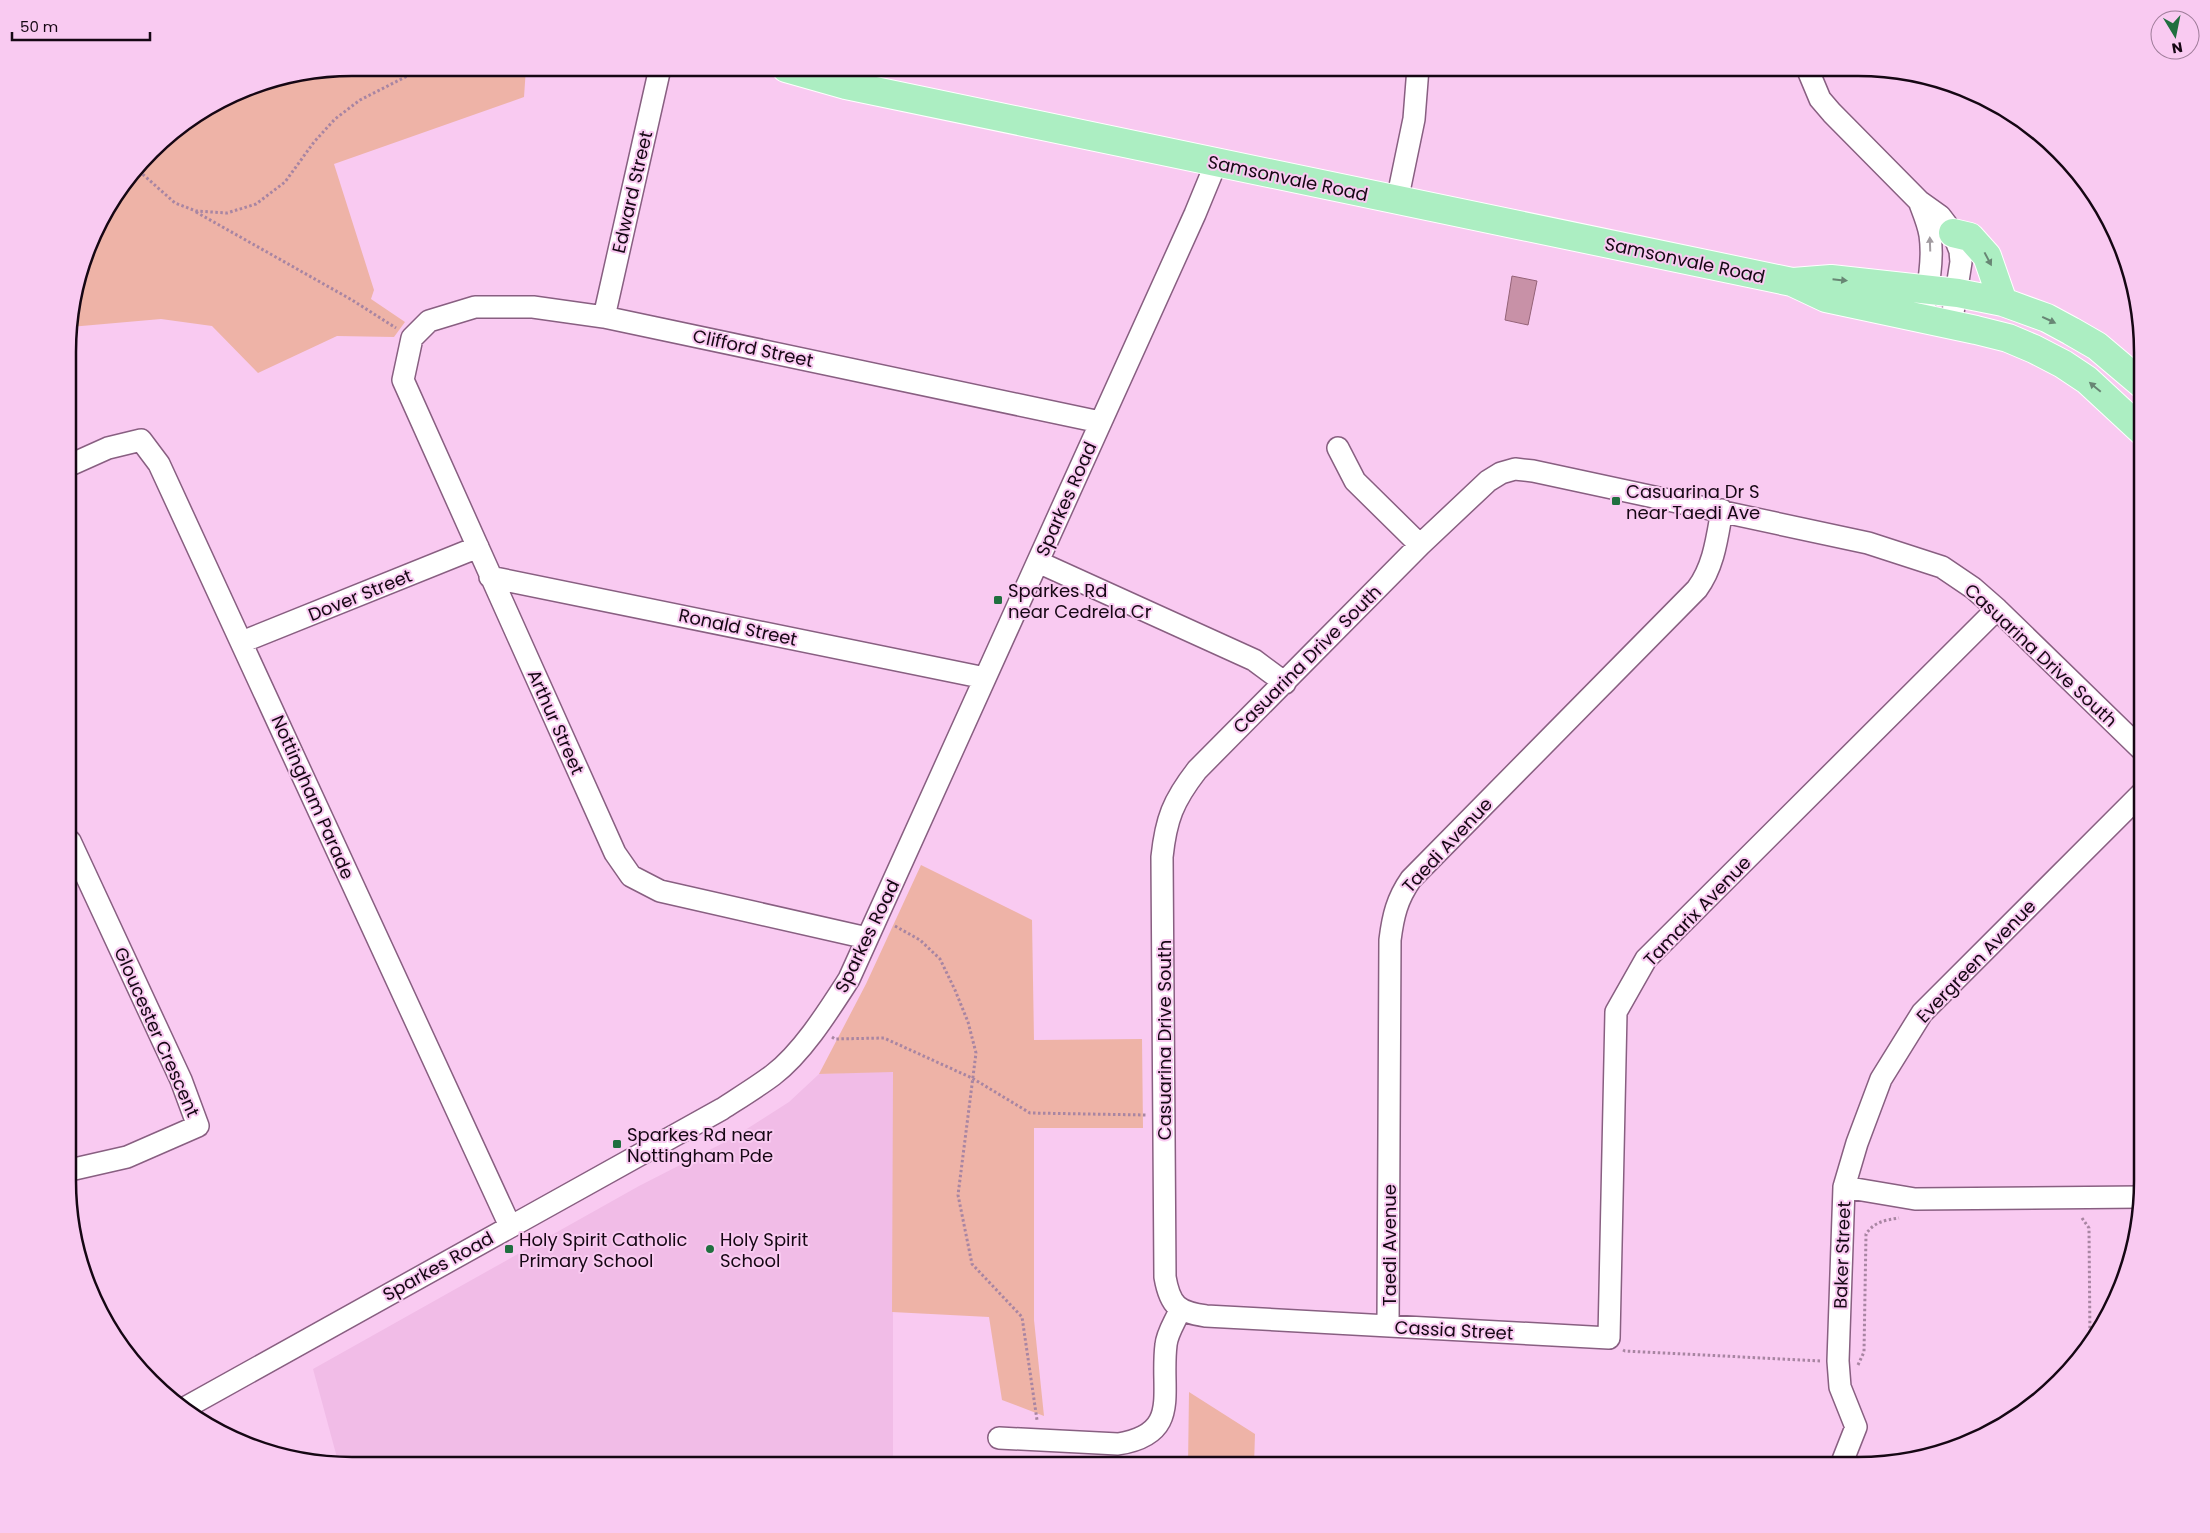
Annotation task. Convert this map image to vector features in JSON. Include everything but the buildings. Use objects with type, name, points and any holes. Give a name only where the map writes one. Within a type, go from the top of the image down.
[{"type":"main road","name":"Samsonvale Road","points":[[814,76],[846,85],[1216,163],[1792,282],[1826,298],[2008,338],[2063,364],[2087,380],[2134,424]]},
{"type":"main road","points":[[1953,233],[1970,237],[1987,256],[2003,302]]},
{"type":"main road","name":"Samsonvale Road","points":[[1792,282],[1831,279],[1958,294],[2003,302],[2047,318],[2071,331],[2097,346],[2134,377]]},
{"type":"street","name":"Edward Street","points":[[604,317],[658,76]]},
{"type":"street","points":[[1397,200],[1414,119],[1417,76]]},
{"type":"street","points":[[1810,76],[1820,99],[1919,201],[1940,216],[1953,233],[1960,251],[1958,294],[1951,324]]},
{"type":"street","name":"Sparkes Road","points":[[191,1405],[722,1109],[774,1074],[817,1027],[849,979],[878,917],[1100,422],[1196,214],[1216,163]]},
{"type":"street","points":[[1919,201],[1930,239],[1927,290],[1922,318]]},
{"type":"street","name":"Clifford Street","points":[[412,338],[429,321],[475,307],[532,307],[604,317],[1100,422]]},
{"type":"street","name":"Arthur Street","points":[[412,338],[403,380],[615,853],[631,876],[660,891],[868,938]]},
{"type":"street","name":"Nottingham Parade","points":[[76,462],[108,448],[141,440],[159,464],[510,1226]]},
{"type":"street","points":[[1338,448],[1355,481],[1420,545]]},
{"type":"street","name":"Casuarina Drive South","points":[[1180,1310],[1171,1301],[1165,1278],[1162,857],[1165,832],[1171,811],[1180,793],[1197,770],[1420,545],[1488,481],[1501,473],[1515,469],[1533,470],[1722,510],[1868,543],[1942,567],[1973,588],[1997,609],[2134,742]]},
{"type":"street","name":"Taedi Avenue","points":[[1388,1326],[1390,940],[1393,919],[1400,896],[1411,879],[1697,589],[1707,576],[1722,510]]},
{"type":"street","name":"Dover Street","points":[[242,642],[478,547]]},
{"type":"street","points":[[1038,562],[1254,660],[1285,683]]},
{"type":"street","name":"Ronald Street","points":[[490,577],[985,678]]},
{"type":"street","name":"Tamarix Avenue","points":[[1609,1338],[1616,1012],[1646,959],[1997,609]]},
{"type":"street","name":"Evergreen Avenue","points":[[1844,1187],[1857,1143],[1881,1079],[1922,1013],[2134,801]]},
{"type":"street","name":"Gloucester Crescent","points":[[76,854],[181,1080],[198,1126],[127,1157],[76,1169]]},
{"type":"street","name":"Baker Street","points":[[1844,1457],[1856,1427],[1840,1387],[1838,1361],[1844,1187],[1915,1199],[2133,1197]]},
{"type":"street","points":[[999,1438],[1118,1444],[1135,1442],[1148,1436],[1159,1425],[1164,1407],[1166,1344],[1170,1330],[1180,1310]]},
{"type":"street","name":"Cassia Street","points":[[1180,1310],[1206,1316],[1609,1338]]},
{"type":"path","points":[[196,211],[227,213],[256,204],[285,182],[314,142],[336,119],[360,100],[407,76]]},
{"type":"path","points":[[142,174],[175,203],[196,211],[352,300],[412,338]]},
{"type":"path","points":[[878,917],[920,940],[940,959],[955,990],[970,1030],[976,1053],[958,1194],[972,1264],[1022,1318],[1040,1439]]},
{"type":"path","points":[[817,1027],[835,1039],[884,1038],[972,1078],[1022,1109],[1038,1114],[1164,1116]]},
{"type":"path","points":[[2090,1216],[2080,1216],[2089,1228],[2090,1330]]},
{"type":"path","points":[[1609,1338],[1625,1352],[1838,1361],[1857,1369],[1864,1352],[1866,1234],[1871,1226],[1884,1220],[1900,1217]]},
{"type":"shaded area","points":[[352,76],[525,76],[524,97],[334,164],[374,290],[371,299],[405,322],[394,337],[337,336],[258,373],[212,326],[161,319],[78,326],[82,298],[91,264],[113,214],[145,170],[184,133],[214,113],[247,97],[298,82]]},
{"type":"shaded area","points":[[921,865],[1032,920],[1034,1040],[1142,1039],[1143,1128],[1034,1128],[1034,1320],[1044,1416],[1002,1400],[989,1317],[892,1312],[893,1072],[819,1074],[866,984]]},
{"type":"shaded area","name":"Holy Spirit School","points":[[893,1071],[893,1457],[337,1456],[313,1369],[639,1186],[731,1139],[789,1102],[819,1074]]},
{"type":"shaded area","points":[[1189,1392],[1255,1434],[1254,1457],[1188,1457]]},
{"type":"place","name":"Casuarina Dr S near Taedi Ave","points":[[1616,501]]},
{"type":"place","name":"Sparkes Rd near Cedrela Cr","points":[[998,600]]},
{"type":"place","name":"Sparkes Rd near Nottingham Pde","points":[[617,1144]]},
{"type":"place","name":"Holy Spirit Catholic Primary School","points":[[509,1249]]},
{"type":"place","name":"Holy Spirit School","points":[[710,1249]]}]
